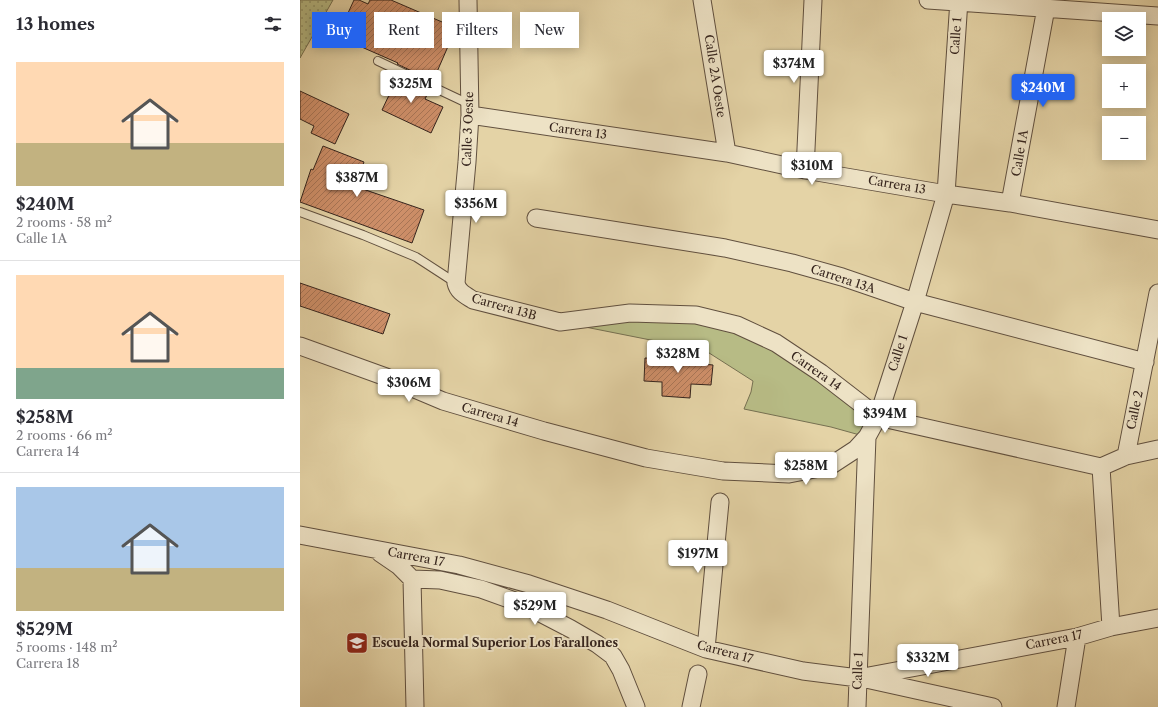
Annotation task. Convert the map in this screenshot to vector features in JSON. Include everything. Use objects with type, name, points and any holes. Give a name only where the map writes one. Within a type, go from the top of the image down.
[{"type":"street","points":[[468,0],[476,0]]},
{"type":"street","name":"Calle 3 Oeste","points":[[456,282],[467,162],[470,110],[468,0]]},
{"type":"street","name":"Calle 2A Oeste","points":[[702,0],[728,153]]},
{"type":"street","points":[[805,170],[813,0]]},
{"type":"street","points":[[928,0],[1158,16]]},
{"type":"street","name":"Calle 1","points":[[857,707],[866,437],[878,417],[915,302],[946,194],[959,1]]},
{"type":"street","name":"Calle 1A","points":[[1010,203],[1046,8]]},
{"type":"street","name":"Carrera 13","points":[[470,110],[728,153],[805,170],[946,194],[1010,203],[1158,230]]},
{"type":"street","name":"Carrera 13A","points":[[536,218],[725,248],[770,258],[842,277],[915,302],[1145,362]]},
{"type":"street","name":"Carrera 13B","points":[[456,282],[457,288],[473,300],[560,322]]},
{"type":"street","name":"Calle 2","points":[[1126,456],[1158,293]]},
{"type":"street","name":"Carrera 14","points":[[560,322],[630,313],[696,316],[737,325],[776,343],[821,373],[878,417],[1101,467]]},
{"type":"street","name":"Carrera 14","points":[[300,346],[386,377],[443,402],[646,458],[723,471],[789,474],[830,466],[856,449],[866,437]]},
{"type":"street","points":[[1111,627],[1101,467],[1126,456],[1158,449]]},
{"type":"street","points":[[706,649],[720,502]]},
{"type":"street","name":"Carrera 17","points":[[300,535],[459,565],[529,584],[607,610],[706,649],[803,671],[858,678],[1077,637],[1111,627],[1158,618]]},
{"type":"street","points":[[372,548],[399,566],[412,579],[440,580],[481,589],[523,604],[597,644],[613,656],[636,707]]},
{"type":"street","points":[[412,579],[415,707]]},
{"type":"street","points":[[1066,707],[1077,637]]},
{"type":"street","points":[[691,707],[698,674]]},
{"type":"street","points":[[858,678],[993,707]]},
{"type":"lane","points":[[378,62],[470,110]]},
{"type":"lane","points":[[300,212],[363,234],[416,257],[456,282]]},
{"type":"green space","points":[[300,0],[333,0],[326,12],[312,12],[312,37],[300,58]]},
{"type":"green space","points":[[576,319],[737,325],[878,417],[867,437],[831,427],[744,409],[751,392],[753,381],[706,351],[560,322]]},
{"type":"building","points":[[354,0],[359,0],[368,4],[370,0],[391,0],[419,12],[374,12],[374,48],[434,48],[434,19],[442,22],[442,48],[447,48],[433,81],[364,48],[366,48],[366,12],[348,12]]},
{"type":"building","points":[[393,74],[429,91],[425,99],[443,107],[431,133],[382,110],[390,93],[385,91]]},
{"type":"building","points":[[300,91],[349,114],[335,144],[311,133],[314,126],[300,119]]},
{"type":"building","points":[[323,146],[364,162],[354,186],[424,210],[412,243],[300,202],[311,169],[313,170]]},
{"type":"building","points":[[300,283],[390,314],[383,334],[300,306]]},
{"type":"building","points":[[667,351],[694,353],[693,363],[713,365],[711,385],[691,384],[690,398],[662,396],[662,382],[644,381],[645,358],[666,359]]},
{"type":"place","name":"Escuela Normal Superior Los Farallones","points":[[357,643]]}]
